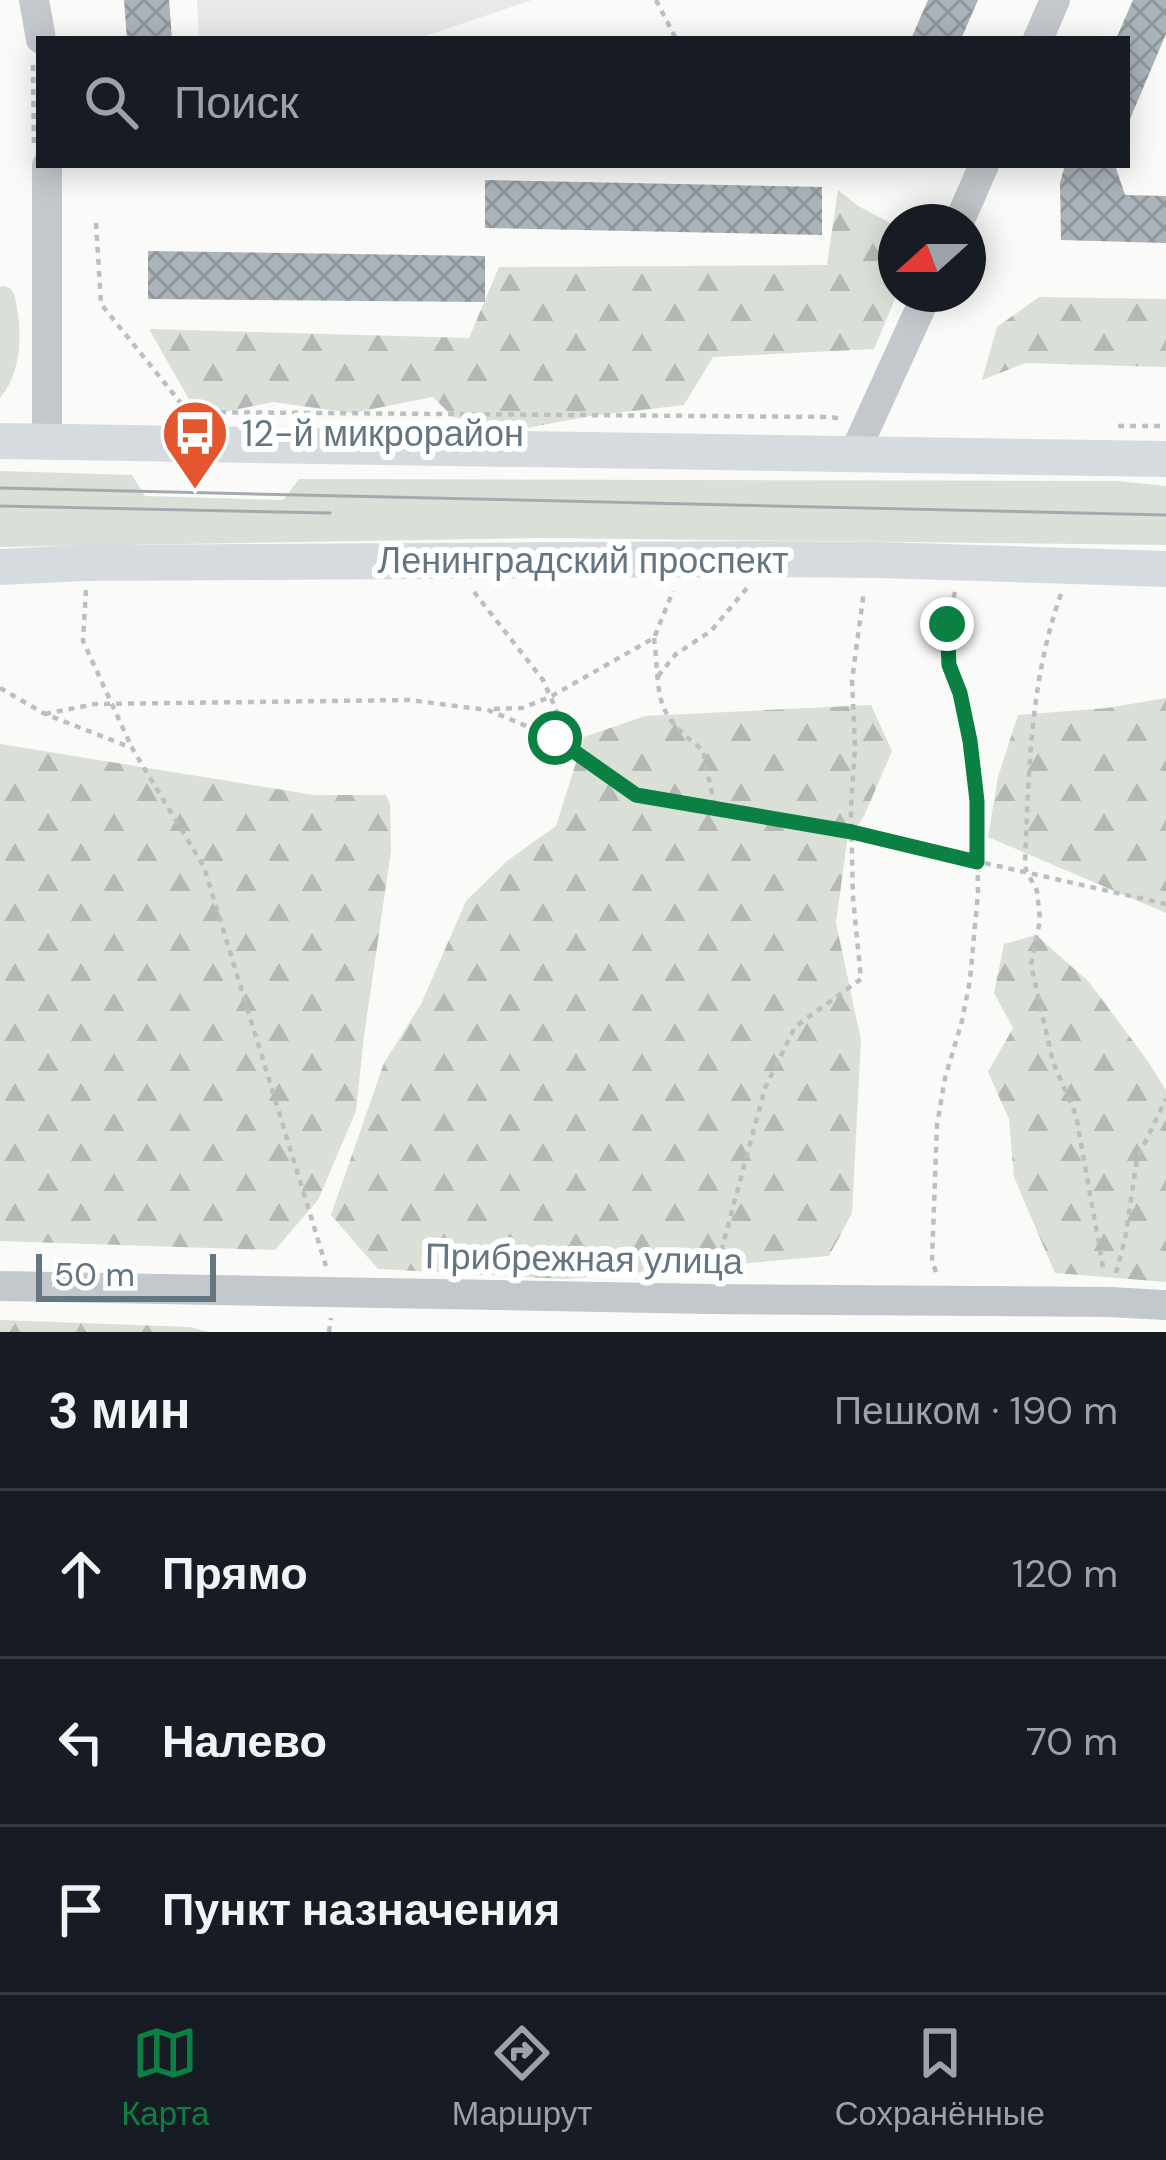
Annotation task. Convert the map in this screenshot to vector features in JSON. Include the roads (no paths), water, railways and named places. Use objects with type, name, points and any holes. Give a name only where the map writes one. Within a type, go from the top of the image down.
[{"type":"main road","points":[[0,441],[861,439],[1166,459]]},
{"type":"main road","name":"Ленинградский проспект","points":[[0,567],[86,562],[790,559],[1166,569]]},
{"type":"street","points":[[34,0],[36,36]]},
{"type":"street","points":[[1040,36],[1055,0]]},
{"type":"street","points":[[40,168],[47,442]]},
{"type":"street","points":[[967,204],[983,168]]},
{"type":"street","points":[[861,439],[919,312]]},
{"type":"street","name":"Прибрежная улица","points":[[0,1286],[1166,1305]]},
{"type":"tram line","points":[[0,488],[1166,515]]},
{"type":"tram line","points":[[0,506],[330,513]]},
{"type":"place","name":"12-й микрорайон","points":[[195,492]]}]
